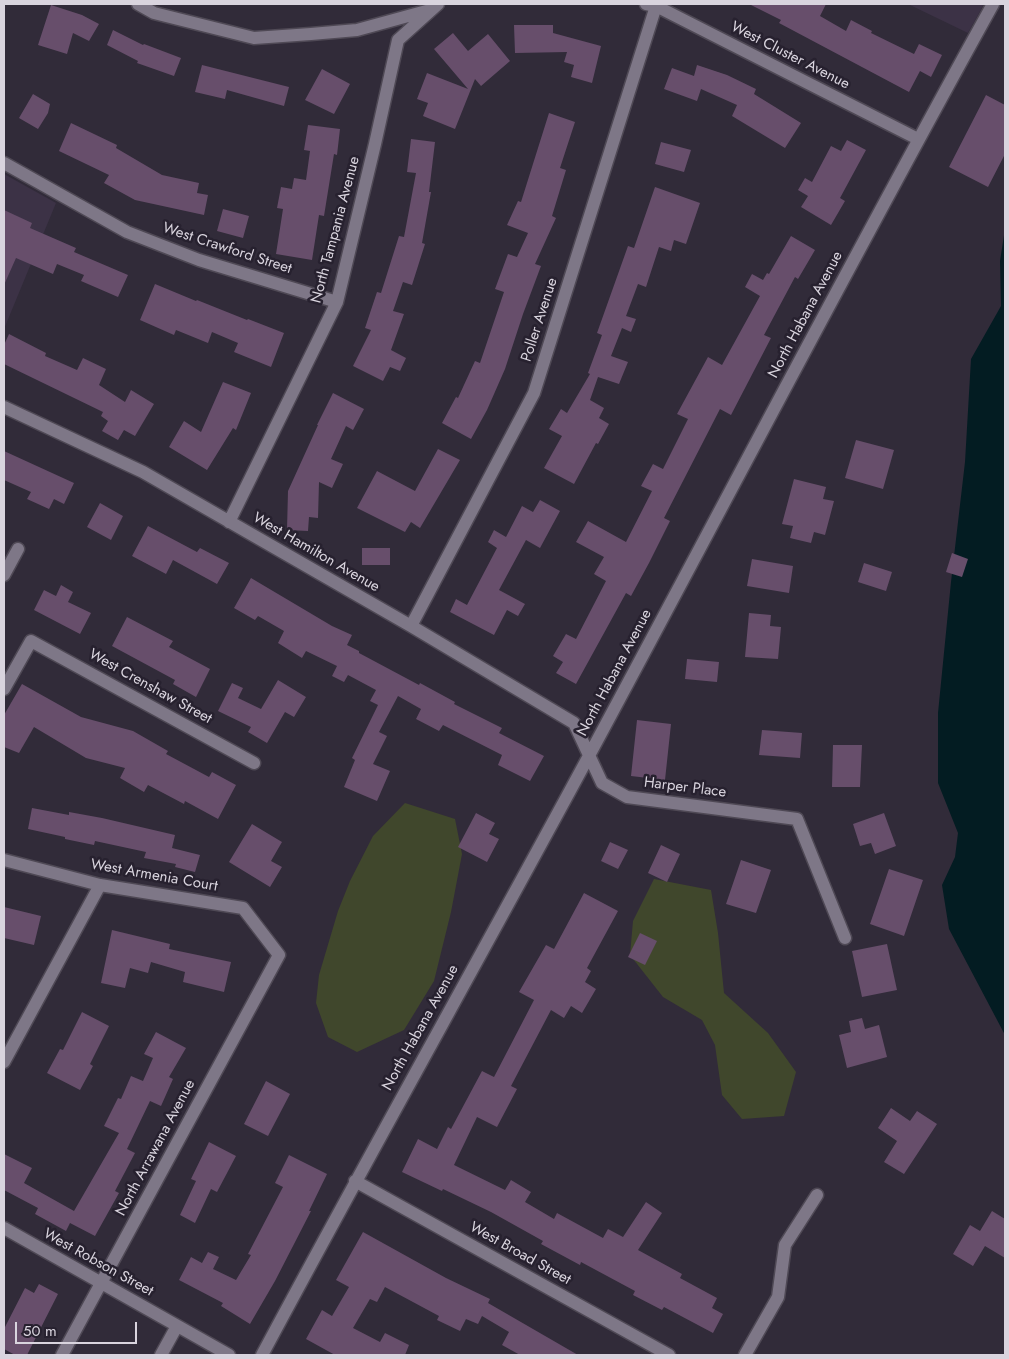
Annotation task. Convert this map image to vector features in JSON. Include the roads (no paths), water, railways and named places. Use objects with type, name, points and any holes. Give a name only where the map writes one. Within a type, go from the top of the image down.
[{"type":"street","points":[[138,4],[154,13],[254,38],[357,30],[438,6]]},
{"type":"street","name":"North Habana Avenue","points":[[262,1355],[355,1181],[589,755],[918,140],[993,4]]},
{"type":"street","name":"West Cluster Avenue","points":[[651,5],[918,140]]},
{"type":"street","name":"Poller Avenue","points":[[411,626],[534,392],[651,5]]},
{"type":"street","name":"North Tampania Avenue","points":[[229,522],[337,302],[398,40],[438,6]]},
{"type":"street","name":"West Crawford Street","points":[[4,163],[127,232],[199,260],[337,302]]},
{"type":"street","name":"West Hamilton Avenue","points":[[4,407],[143,472],[411,626],[574,723],[589,755]]},
{"type":"street","points":[[4,575],[18,549]]},
{"type":"street","name":"West Crenshaw Street","points":[[4,690],[31,641],[254,763]]},
{"type":"street","name":"Harper Place","points":[[589,755],[602,783],[628,797],[797,818],[845,938]]},
{"type":"street","name":"West Armenia Court","points":[[4,860],[100,885],[243,908],[279,955]]},
{"type":"street","points":[[4,1062],[100,885]]},
{"type":"street","name":"North Arrawana Avenue","points":[[62,1355],[279,955]]},
{"type":"street","name":"West Broad Street","points":[[355,1181],[669,1355]]},
{"type":"street","points":[[746,1355],[778,1297],[785,1245],[817,1195]]},
{"type":"street","name":"West Robson Street","points":[[4,1228],[229,1355]]},
{"type":"street","points":[[161,1355],[177,1326]]}]
